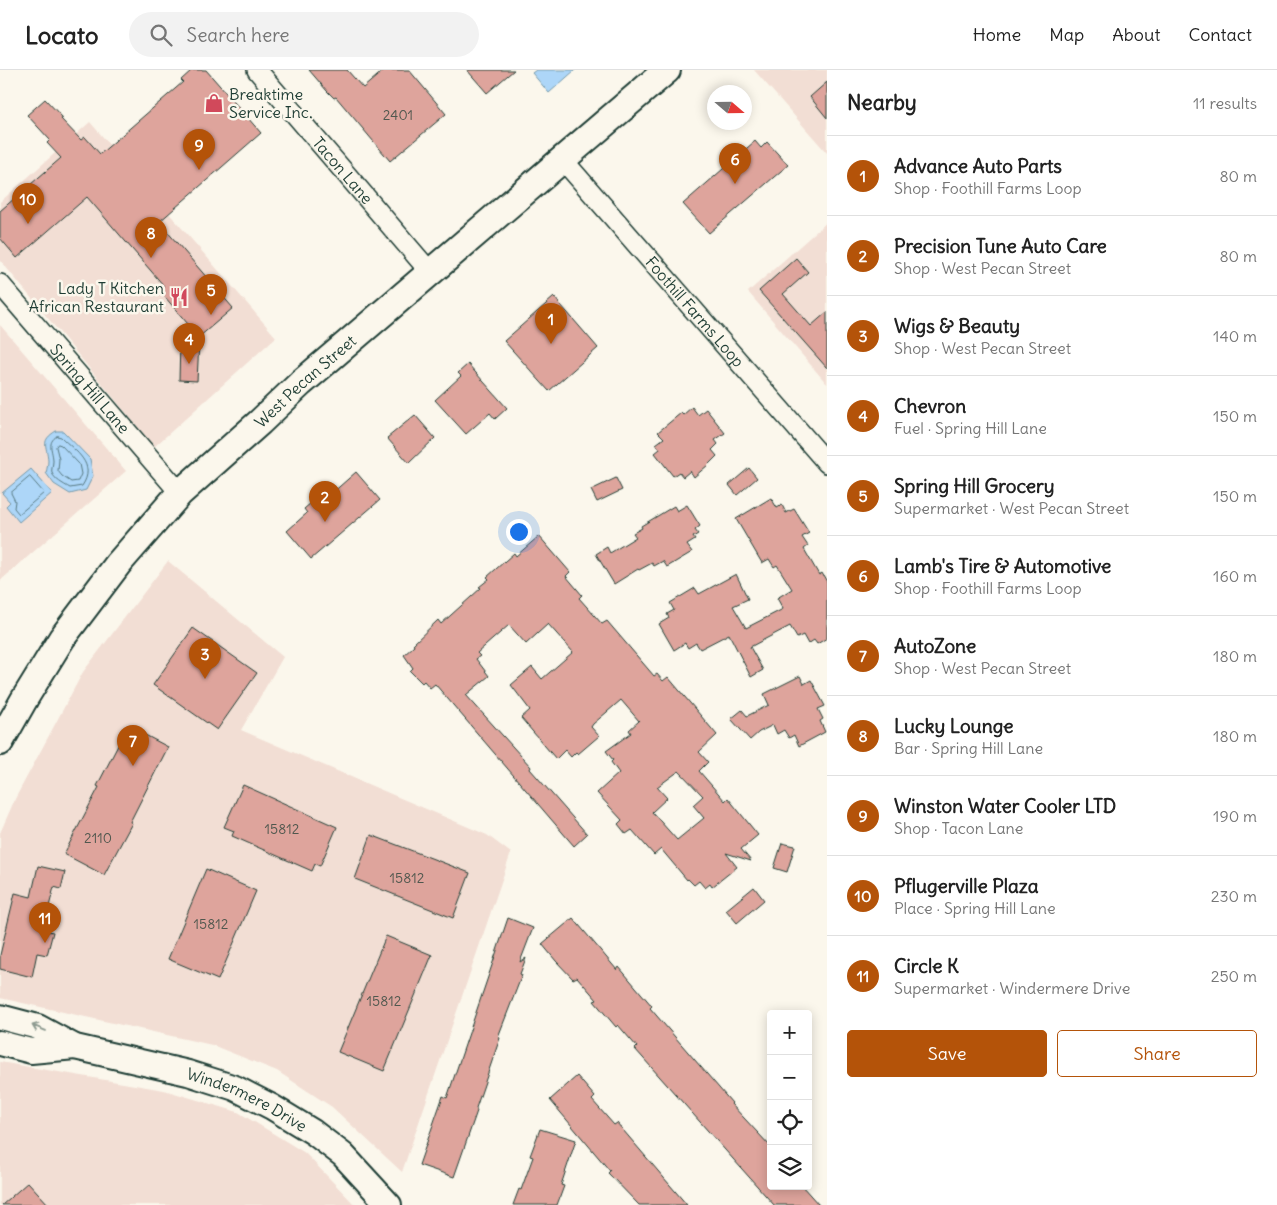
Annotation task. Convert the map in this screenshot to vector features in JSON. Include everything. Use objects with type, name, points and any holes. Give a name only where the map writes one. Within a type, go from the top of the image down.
[{"type":"main road","name":"West Pecan Street","points":[[0,742],[24,698],[62,638],[118,564],[180,492],[260,422],[301,383],[667,70]]},
{"type":"street","name":"Tacon Lane","points":[[257,70],[430,272]]},
{"type":"street","name":"Foothill Farms Loop","points":[[563,160],[827,463]]},
{"type":"street","name":"Spring Hill Lane","points":[[0,284],[180,492]]},
{"type":"street","name":"Windermere Drive","points":[[0,1017],[38,1027],[75,1046],[188,1073],[235,1088],[272,1107],[313,1132],[343,1155],[389,1205]]},
{"type":"street","name":"Windermere Drive","points":[[0,1044],[31,1051],[75,1046]]},
{"type":"shaded area","points":[[754,70],[827,70],[827,153]]},
{"type":"shaded area","points":[[90,122],[276,337],[154,447],[0,260],[0,202]]},
{"type":"shaded area","points":[[827,222],[827,384],[748,292]]},
{"type":"shaded area","points":[[0,325],[126,471],[0,581]]},
{"type":"shaded area","points":[[168,561],[283,657],[241,730],[487,835],[511,853],[402,1172],[332,1107],[277,1071],[212,1045],[0,998],[0,833],[15,799],[83,672]]},
{"type":"shaded area","points":[[0,1062],[164,1090],[238,1112],[305,1153],[355,1205],[0,1205]]},
{"type":"water","points":[[536,70],[575,70],[549,93],[532,73]]},
{"type":"water","points":[[56,431],[63,431],[90,459],[93,476],[86,490],[70,494],[54,484],[46,473],[48,460],[46,441]]},
{"type":"water","points":[[31,469],[52,493],[19,522],[6,506],[10,502],[2,493]]},
{"type":"building","points":[[192,70],[206,70],[261,133],[159,222],[233,308],[199,337],[159,290],[164,286],[87,197],[17,258],[0,238],[0,211],[61,158],[47,143],[50,140],[27,115],[45,99],[81,140],[85,137],[100,154],[183,82],[181,80]]},
{"type":"building","points":[[309,70],[347,70],[363,88],[384,70],[409,70],[446,114],[390,161],[336,97],[334,98],[327,91]]},
{"type":"building","points":[[467,70],[514,70],[487,93]]},
{"type":"building","points":[[827,82],[827,118],[810,97]]},
{"type":"building","points":[[755,141],[761,148],[767,142],[788,165],[709,233],[683,204]]},
{"type":"building","points":[[796,258],[808,272],[783,294],[811,326],[827,312],[827,368],[759,291]]},
{"type":"building","points":[[554,297],[598,348],[549,391],[504,341]]},
{"type":"building","points":[[180,342],[199,342],[197,381],[179,380]]},
{"type":"building","points":[[468,364],[507,408],[495,419],[490,413],[466,434],[435,400],[461,376],[458,373]]},
{"type":"building","points":[[692,407],[698,415],[706,409],[725,433],[715,440],[718,444],[712,450],[717,456],[694,477],[690,471],[683,477],[679,472],[673,476],[655,453],[660,449],[656,444],[664,438],[658,432],[681,413],[683,415]]},
{"type":"building","points":[[415,415],[435,438],[409,463],[387,438]]},
{"type":"building","points":[[749,468],[757,478],[737,495],[729,485]]},
{"type":"building","points":[[356,472],[380,500],[311,559],[287,531],[307,513],[304,509],[319,496],[323,501]]},
{"type":"building","points":[[616,478],[622,490],[597,502],[591,490]]},
{"type":"building","points":[[771,498],[777,508],[782,505],[786,513],[794,509],[809,533],[802,537],[808,546],[804,549],[819,575],[822,573],[827,582],[827,638],[817,644],[814,640],[808,644],[803,635],[797,638],[790,626],[750,647],[763,670],[751,677],[729,634],[700,649],[696,643],[688,648],[685,643],[674,650],[659,624],[669,618],[667,614],[674,610],[670,603],[695,588],[699,594],[736,574],[748,599],[733,606],[746,628],[783,609],[777,598],[792,589],[777,565],[774,567],[769,559],[762,563],[736,519]]},
{"type":"building","points":[[687,505],[700,526],[695,530],[698,534],[693,537],[695,540],[687,545],[692,552],[667,567],[663,561],[654,566],[652,563],[638,569],[614,584],[596,554],[607,547],[610,553],[636,537],[633,533],[642,528],[641,526],[674,506],[677,511]]},
{"type":"building","points":[[539,536],[570,572],[566,576],[582,595],[579,598],[602,624],[607,621],[654,676],[657,674],[663,681],[668,677],[717,735],[699,752],[708,762],[699,771],[725,801],[728,798],[758,835],[741,849],[751,861],[726,853],[737,867],[712,887],[710,884],[705,888],[699,881],[694,885],[687,880],[661,849],[654,855],[632,830],[626,834],[618,824],[622,820],[597,793],[619,773],[606,751],[631,733],[629,730],[639,721],[621,700],[591,727],[599,736],[578,754],[576,752],[571,757],[565,750],[556,759],[521,718],[530,710],[511,685],[532,667],[542,679],[573,652],[548,624],[526,644],[509,625],[477,653],[480,656],[476,659],[489,676],[466,695],[531,767],[530,769],[587,834],[574,846],[435,684],[430,688],[410,671],[413,668],[404,655],[414,646],[413,644],[438,620],[441,624],[481,588],[479,587],[489,579],[487,577],[514,553],[516,556]],"holes":[[[679,771],[703,796],[693,805],[704,818],[677,840],[652,812],[667,798],[657,787]]]},
{"type":"building","points":[[193,628],[257,673],[217,730],[153,685]]},
{"type":"building","points":[[800,676],[804,684],[811,680],[825,706],[818,709],[823,719],[820,721],[825,732],[799,746],[794,735],[789,738],[784,730],[777,734],[773,725],[759,732],[750,740],[731,719],[742,710],[747,716],[769,705],[764,694]]},
{"type":"building","points":[[128,726],[168,747],[130,822],[132,823],[104,875],[64,854]]},
{"type":"building","points":[[243,785],[337,827],[320,866],[315,864],[312,871],[232,836],[234,831],[224,827]]},
{"type":"building","points":[[371,835],[470,873],[453,918],[355,879]]},
{"type":"building","points":[[782,843],[795,846],[787,872],[774,868]]},
{"type":"building","points":[[38,866],[65,872],[61,889],[54,887],[43,930],[53,932],[47,955],[37,953],[32,977],[0,969],[0,955],[15,893],[31,897]]},
{"type":"building","points":[[206,869],[256,891],[218,980],[168,959]]},
{"type":"building","points":[[754,887],[764,900],[737,923],[726,910]]},
{"type":"building","points":[[508,918],[533,928],[520,962],[526,958],[520,974],[522,975],[498,1037],[500,1038],[454,1177],[419,1165],[443,1096],[447,1098]]},
{"type":"building","points":[[573,918],[617,970],[619,967],[652,1006],[650,1008],[731,1104],[767,1143],[767,1190],[806,1190],[819,1205],[774,1205],[635,1049],[637,1047],[618,1025],[616,1027],[594,1001],[597,1000],[577,977],[573,979],[542,944]]},
{"type":"building","points":[[386,936],[432,955],[384,1071],[338,1052]]},
{"type":"building","points":[[577,1076],[595,1097],[592,1100],[614,1125],[617,1123],[687,1205],[639,1205],[608,1173],[610,1171],[550,1100]]},
{"type":"building","points":[[540,1129],[576,1140],[561,1185],[564,1186],[557,1205],[513,1205],[519,1189],[521,1190],[533,1157],[530,1156]]},
{"type":"building","points":[[28,1182],[49,1205],[2,1205]]},
{"type":"place","name":"Breaktime Service Inc.","points":[[214,103]]},
{"type":"place","name":"Winston Water Cooler LTD","points":[[199,170]]},
{"type":"place","name":"Lamb's Tire & Automotive","points":[[735,184]]},
{"type":"place","name":"Pflugerville Plaza","points":[[28,224]]},
{"type":"place","name":"Lucky Lounge","points":[[151,258]]},
{"type":"place","name":"Lady T Kitchen African Restaurant","points":[[179,297]]},
{"type":"place","name":"Spring Hill Grocery","points":[[211,315]]},
{"type":"place","name":"Advance Auto Parts","points":[[551,344]]},
{"type":"place","name":"Chevron","points":[[189,364]]},
{"type":"place","name":"Precision Tune Auto Care","points":[[325,522]]},
{"type":"place","name":"Wigs & Beauty","points":[[205,679]]},
{"type":"place","name":"AutoZone","points":[[133,766]]},
{"type":"place","name":"Circle K","points":[[45,943]]}]
